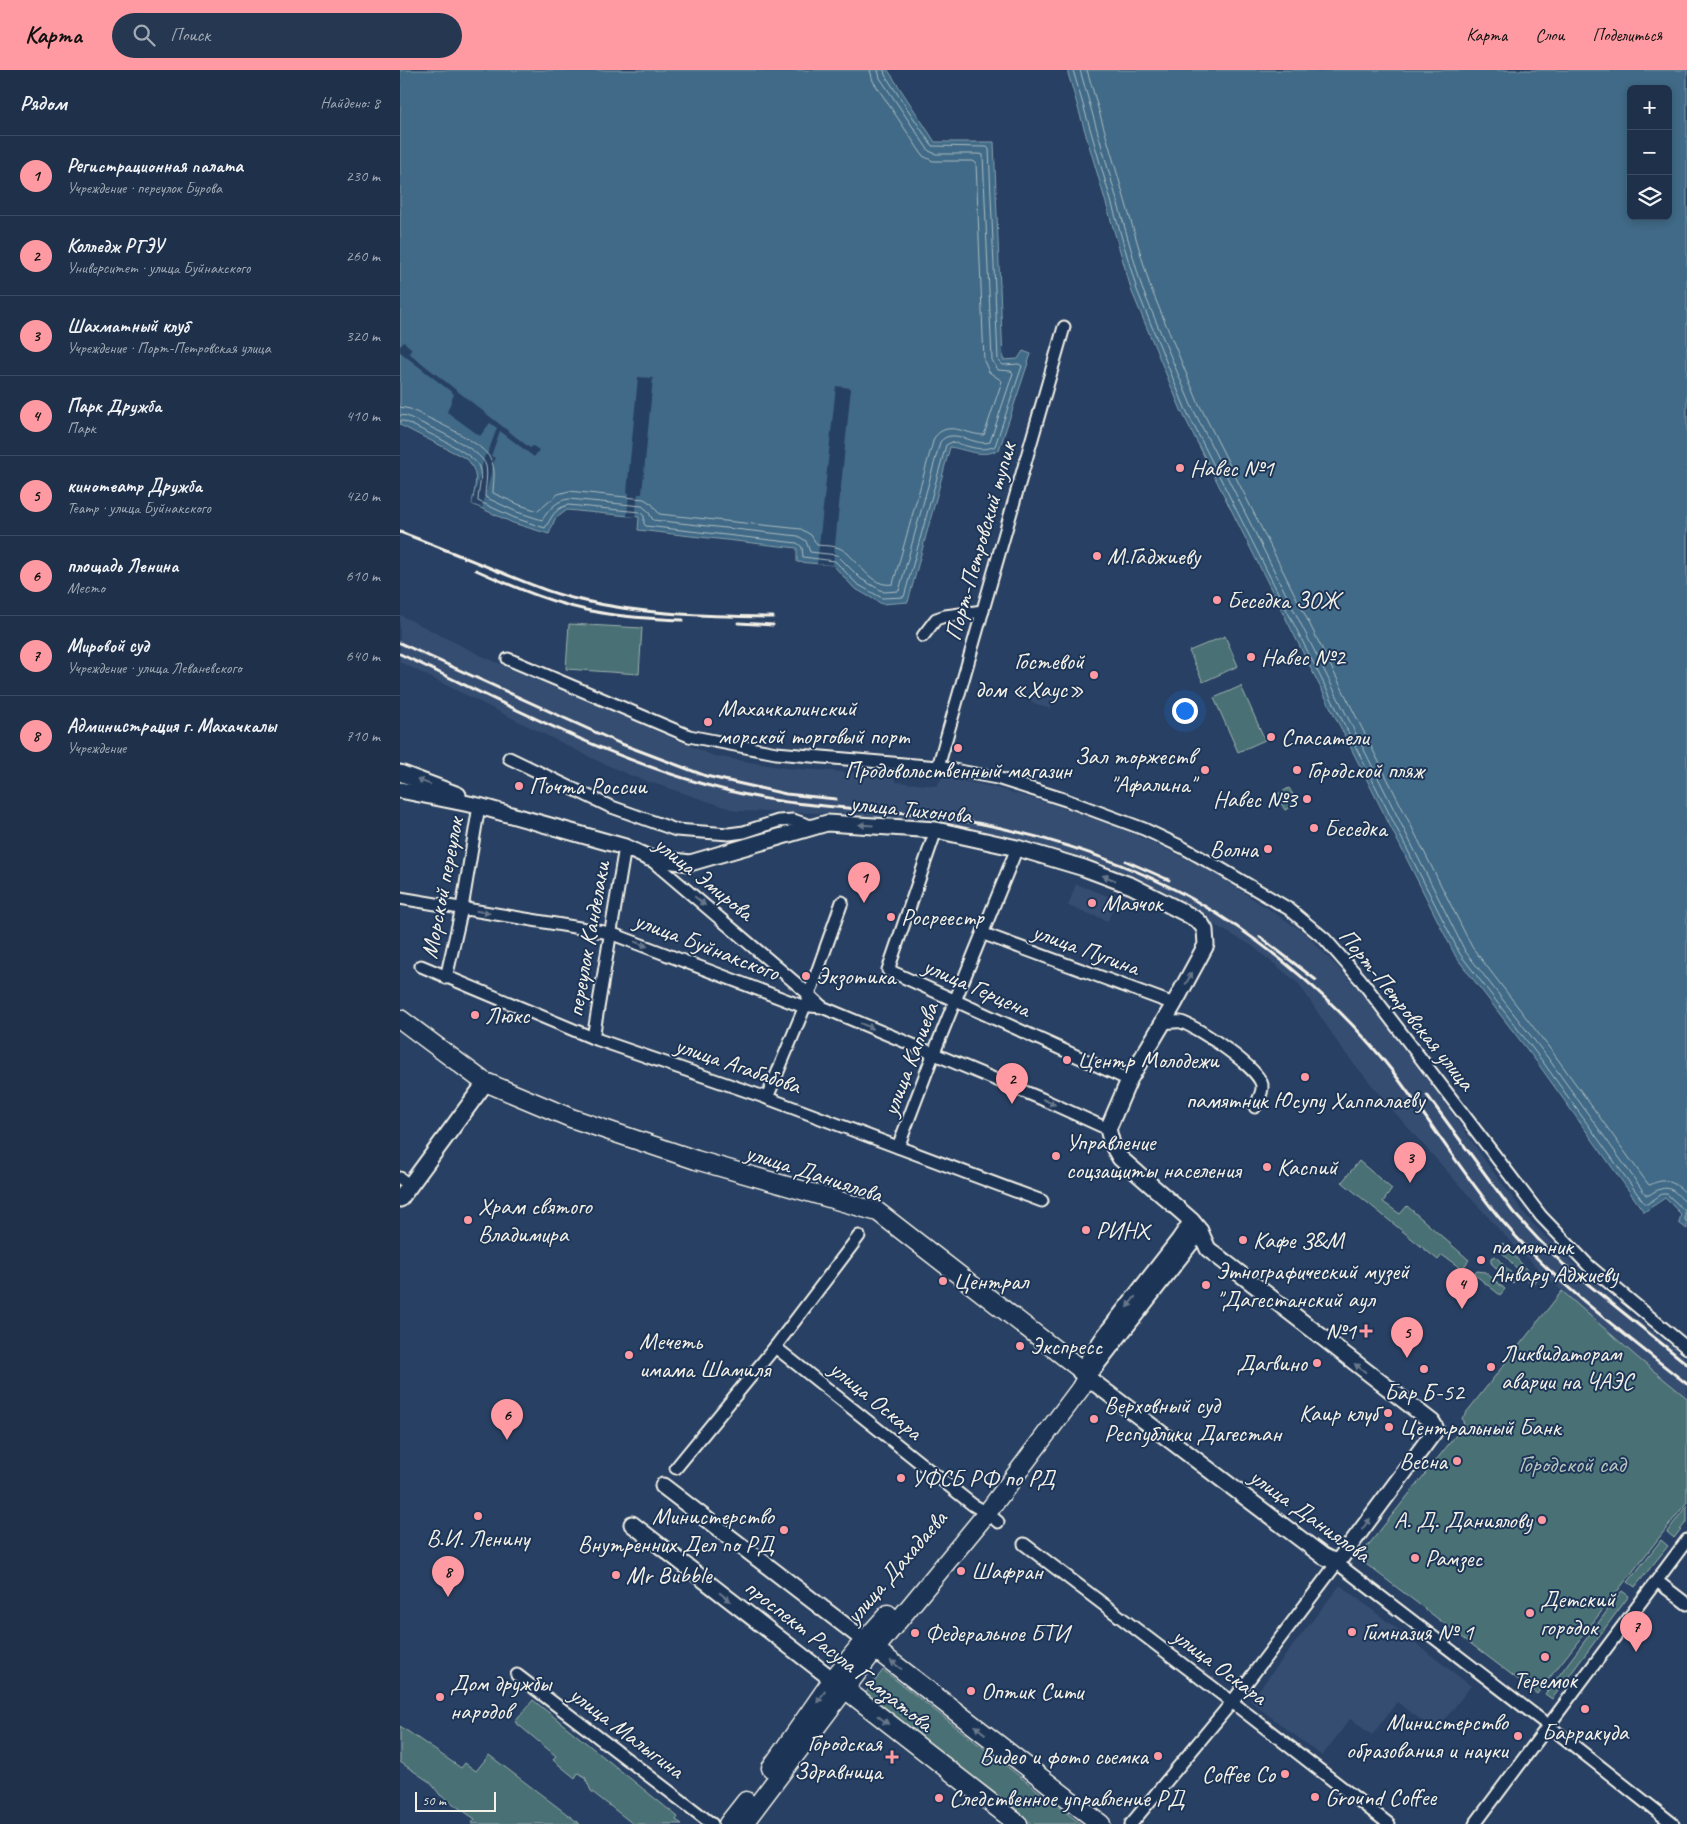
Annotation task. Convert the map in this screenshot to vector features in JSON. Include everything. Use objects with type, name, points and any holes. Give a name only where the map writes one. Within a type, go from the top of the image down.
[{"type":"main road","name":"улица Даниялова","points":[[400,1019],[484,1083]]},
{"type":"main road","name":"улица Даниялова","points":[[400,1024],[484,1083],[571,1121],[696,1162],[876,1215],[1084,1374]]},
{"type":"main road","name":"улица Дахадаева","points":[[728,1824],[869,1645],[988,1514],[1084,1374]]},
{"type":"main road","name":"проспект Расула Гамзатова","points":[[869,1645],[1101,1824]]},
{"type":"main road","name":"улица Дахадаева","points":[[743,1824],[839,1684]]},
{"type":"main road","name":"проспект Расула Гамзатова","points":[[839,1684],[1018,1824]]},
{"type":"street","name":"Порт-Петровский тупик","points":[[938,768],[1064,327]]},
{"type":"street","points":[[923,636],[936,619],[983,611]]},
{"type":"street","name":"Порт-Петровская улица","points":[[508,659],[689,736],[776,753],[938,768],[997,778],[1066,800],[1144,829],[1190,851],[1289,910],[1325,939],[1361,980],[1541,1216],[1589,1266],[1687,1348]]},
{"type":"street","points":[[509,758],[609,806],[676,830],[729,834],[793,820],[814,827]]},
{"type":"street","name":"улица Эмирова","points":[[400,773],[456,794],[479,806]]},
{"type":"street","name":"улица Эмирова","points":[[400,790],[479,806],[625,847],[649,858],[807,1000],[933,1054]]},
{"type":"street","name":"Морской переулок","points":[[446,978],[462,908],[479,806]]},
{"type":"street","name":"улица Тихонова","points":[[649,858],[690,863],[827,823],[936,830],[1017,848],[1084,868],[1132,886],[1197,920],[1205,930],[1206,944],[1174,1004]]},
{"type":"street","name":"улица Герцена","points":[[936,830],[888,970],[1129,1080]]},
{"type":"street","name":"переулок Канделаки","points":[[593,1038],[625,847]]},
{"type":"street","name":"улица Капиева","points":[[898,1147],[933,1054],[984,934],[1017,848]]},
{"type":"street","name":"улица Буйнакского","points":[[400,898],[610,933],[799,1005],[807,1000]]},
{"type":"street","points":[[767,1098],[807,1000],[842,902]]},
{"type":"street","name":"улица Пугина","points":[[984,934],[1174,1004]]},
{"type":"street","name":"улица Агабабова","points":[[421,966],[593,1038],[767,1098],[1042,1201]]},
{"type":"street","points":[[1131,1824],[1232,1702],[1338,1563],[1434,1432],[1435,1426],[1208,1249],[1196,1226],[1120,1158],[1112,1144],[1108,1129],[1129,1080],[1174,1004]]},
{"type":"street","points":[[1162,1024],[1180,1022],[1215,1040],[1234,1054],[1261,1081],[1263,1088],[1255,1107]]},
{"type":"street","points":[[933,1054],[1042,1099],[1108,1129]]},
{"type":"street","points":[[400,1199],[404,1185],[484,1083]]},
{"type":"street","name":"улица Дахадаева","points":[[1084,1374],[1196,1226]]},
{"type":"street","points":[[676,1468],[775,1347],[859,1236]]},
{"type":"street","name":"улица Оскара","points":[[775,1347],[973,1506],[988,1514]]},
{"type":"street","name":"улица Даниялова","points":[[1084,1374],[1168,1440],[1323,1556],[1338,1563],[1673,1824]]},
{"type":"street","name":"проспект Расула Гамзатова","points":[[663,1486],[869,1645]]},
{"type":"street","name":"проспект Расула Гамзатова","points":[[632,1524],[839,1684]]},
{"type":"street","points":[[1475,1824],[1687,1540]]},
{"type":"street","name":"улица Оскара","points":[[1024,1544],[1389,1824]]},
{"type":"street","points":[[1657,1581],[1687,1604]]},
{"type":"street","name":"улица Малыгина","points":[[517,1675],[712,1824]]},
{"type":"shaded area","points":[[400,615],[482,656],[714,756],[785,768],[892,775],[896,782],[937,786],[942,777],[993,787],[1121,828],[1206,868],[1305,933],[1377,1009],[1411,1054],[1491,1169],[1532,1223],[1573,1264],[1631,1315],[1687,1358],[1687,1397],[1648,1367],[1556,1286],[1503,1234],[1396,1114],[1342,1049],[1299,984],[1251,945],[1167,899],[1086,862],[1002,836],[954,825],[865,819],[859,814],[737,811],[632,776],[600,762],[400,662]]},
{"type":"shaded area","points":[[1035,690],[1054,697],[1050,709],[1031,702]]},
{"type":"shaded area","name":"Маячок","points":[[1076,884],[1116,899],[1108,921],[1068,906]]},
{"type":"shaded area","name":"Гимназия № 1","points":[[1340,1585],[1471,1686],[1436,1731],[1397,1702],[1372,1735],[1350,1719],[1322,1756],[1250,1701]]},
{"type":"green space","points":[[569,624],[642,628],[639,674],[566,669]]},
{"type":"green space","points":[[1225,636],[1238,666],[1203,682],[1189,651]]},
{"type":"green space","points":[[1241,686],[1265,740],[1238,752],[1214,698]]},
{"type":"green space","points":[[1289,788],[1298,803],[1285,810],[1276,795]]},
{"type":"green space","points":[[1359,1161],[1392,1189],[1383,1202],[1400,1214],[1407,1206],[1469,1260],[1462,1269],[1442,1255],[1438,1260],[1342,1182]]},
{"type":"green space","points":[[1503,1243],[1536,1280],[1532,1285],[1498,1248]]},
{"type":"green space","points":[[1495,1256],[1517,1279],[1512,1284],[1491,1263],[1491,1258]]},
{"type":"green space","points":[[1477,1271],[1485,1272],[1505,1289],[1500,1295],[1474,1274]]},
{"type":"green space","name":"Городской сад","points":[[1562,1291],[1687,1398],[1687,1502],[1537,1694],[1358,1558],[1464,1425],[1462,1418]]},
{"type":"green space","points":[[1687,1505],[1687,1521],[1674,1538],[1667,1532]]},
{"type":"green space","points":[[1661,1540],[1668,1546],[1635,1587],[1628,1582]]},
{"type":"green space","points":[[1622,1591],[1629,1596],[1552,1699],[1545,1694]]},
{"type":"green space","points":[[883,1670],[1081,1824],[1032,1824],[865,1694]]},
{"type":"green space","points":[[533,1700],[678,1817],[676,1820],[682,1824],[633,1824],[591,1791],[585,1777],[578,1773],[575,1778],[553,1760],[556,1756],[515,1722]]},
{"type":"green space","points":[[400,1726],[461,1768],[465,1763],[476,1771],[489,1755],[580,1824],[471,1824],[475,1819],[440,1795],[431,1783],[400,1762]]},
{"type":"water","points":[[400,70],[888,70],[935,142],[994,142],[1003,360],[1018,359],[1023,351],[1031,354],[999,450],[974,453],[950,447],[908,602],[882,604],[854,588],[833,565],[797,562],[797,548],[638,530],[639,517],[567,510],[555,519],[549,534],[513,523],[472,504],[476,480],[474,470],[467,459],[400,425]]},
{"type":"water","points":[[1067,70],[1687,70],[1687,1229],[1679,1223],[1681,1214],[1665,1198],[1644,1212],[1539,1065],[1456,957],[1181,410],[1132,292]]},
{"type":"pier","points":[[404,342],[412,349],[409,353],[530,448],[533,446],[539,450],[534,457],[500,431],[491,456],[495,458],[482,508],[472,504],[485,455],[487,455],[497,428],[490,423],[480,436],[447,412],[454,394],[400,352],[400,346]]},
{"type":"pier","points":[[638,377],[653,378],[642,494],[638,494],[635,517],[627,516],[629,493],[627,492]]},
{"type":"pier","points":[[836,386],[851,388],[833,565],[817,564]]},
{"type":"railway","points":[[400,532],[537,587],[581,600],[652,612],[773,617]]},
{"type":"railway","points":[[476,570],[538,596],[569,606],[612,615],[683,620]]},
{"type":"railway","points":[[738,623],[773,625]]},
{"type":"railway","points":[[400,643],[619,743],[706,776],[786,794],[836,799]]},
{"type":"railway","points":[[400,654],[525,714],[610,752],[697,782],[765,799],[933,816],[966,821],[1034,836],[1068,846],[1135,871],[1196,901],[1223,917],[1276,956],[1302,977],[1351,1023],[1393,1072],[1474,1185],[1523,1244],[1590,1307],[1687,1384]]},
{"type":"railway","points":[[1126,861],[1169,880]]},
{"type":"railway","points":[[1260,937],[1316,980]]},
{"type":"railway","points":[[1427,1095],[1513,1212],[1538,1239],[1563,1264],[1687,1364]]},
{"type":"place","name":"Навес №1","points":[[1180,468]]},
{"type":"place","name":"М.Гаджиеву","points":[[1097,556]]},
{"type":"place","name":"Беседка ЗОЖ","points":[[1217,600]]},
{"type":"place","name":"Навес №2","points":[[1251,657]]},
{"type":"place","name":"Гостевой дом «Хаус»","points":[[1094,675]]},
{"type":"place","name":"Махачкалинский морской торговый порт","points":[[708,722]]},
{"type":"place","name":"Спасатели","points":[[1271,737]]},
{"type":"place","name":"Продовольственный магазин","points":[[958,748]]},
{"type":"place","name":"Зал торжеств \"Афалина\"","points":[[1205,770]]},
{"type":"place","name":"Городской пляж","points":[[1297,770]]},
{"type":"place","name":"Почта России","points":[[519,786]]},
{"type":"place","name":"Навес №3","points":[[1307,799]]},
{"type":"place","name":"Беседка","points":[[1314,828]]},
{"type":"place","name":"Волна","points":[[1268,849]]},
{"type":"place","name":"Регистрационная палата","points":[[864,903]]},
{"type":"place","name":"Маячок","points":[[1092,903]]},
{"type":"place","name":"Росреестр","points":[[891,917]]},
{"type":"place","name":"Экзотика","points":[[806,976]]},
{"type":"place","name":"Люкс","points":[[475,1015]]},
{"type":"place","name":"Центр Молодежи","points":[[1067,1060]]},
{"type":"place","name":"памятник Юсупу Хаппалаеву","points":[[1305,1077]]},
{"type":"place","name":"Колледж РГЭУ","points":[[1012,1104]]},
{"type":"place","name":"Управление соцзащиты населения","points":[[1056,1156]]},
{"type":"place","name":"Каспий","points":[[1267,1167]]},
{"type":"place","name":"Шахматный клуб","points":[[1410,1183]]},
{"type":"place","name":"Храм святого Владимира","points":[[468,1220]]},
{"type":"place","name":"РИНХ","points":[[1086,1230]]},
{"type":"place","name":"Кафе З&М","points":[[1243,1240]]},
{"type":"place","name":"памятник Анвару Аджиеву","points":[[1481,1260]]},
{"type":"place","name":"Централ","points":[[943,1281]]},
{"type":"place","name":"Этнографический музей \"Дагестанский аул","points":[[1206,1285]]},
{"type":"place","name":"Парк Дружба","points":[[1462,1309]]},
{"type":"place","name":"№1","points":[[1366,1331]]},
{"type":"place","name":"Экспресс","points":[[1020,1346]]},
{"type":"place","name":"Мечеть имама Шамиля","points":[[629,1355]]},
{"type":"place","name":"кинотеатр Дружба","points":[[1407,1358]]},
{"type":"place","name":"Дагвино","points":[[1317,1363]]},
{"type":"place","name":"Ликвидаторам аварии на ЧАЭС","points":[[1491,1367]]},
{"type":"place","name":"Бар Б-52","points":[[1424,1369]]},
{"type":"place","name":"Каир клуб","points":[[1388,1413]]},
{"type":"place","name":"Верховный суд Республики Дагестан","points":[[1094,1419]]},
{"type":"place","name":"Центральный Банк","points":[[1389,1427]]},
{"type":"place","name":"площадь Ленина","points":[[507,1440]]},
{"type":"place","name":"Весна","points":[[1457,1461]]},
{"type":"place","name":"УФСБ РФ по РД","points":[[901,1478]]},
{"type":"place","name":"В.И. Ленину","points":[[478,1516]]},
{"type":"place","name":"А. Д. Даниялову","points":[[1542,1520]]},
{"type":"place","name":"Министерство Внутренних Дел по РД","points":[[784,1530]]},
{"type":"place","name":"Рамзес","points":[[1415,1558]]},
{"type":"place","name":"Шафран","points":[[961,1571]]},
{"type":"place","name":"Mr Bubble","points":[[616,1575]]},
{"type":"place","name":"Администрация г. Махачкалы","points":[[448,1597]]},
{"type":"place","name":"Детский городок","points":[[1530,1613]]},
{"type":"place","name":"Гимназия № 1","points":[[1352,1632]]},
{"type":"place","name":"Федеральное БТИ","points":[[915,1633]]},
{"type":"place","name":"Мировой суд","points":[[1636,1652]]},
{"type":"place","name":"Теремок","points":[[1545,1657]]},
{"type":"place","name":"Оптик Сити","points":[[971,1691]]},
{"type":"place","name":"Дом дружбы народов","points":[[440,1697]]},
{"type":"place","name":"Барракуда","points":[[1585,1709]]},
{"type":"place","name":"Министерство образования и науки","points":[[1518,1736]]},
{"type":"place","name":"Видео и фото сьемка","points":[[1158,1756]]},
{"type":"place","name":"Городская Здравница","points":[[892,1757]]},
{"type":"place","name":"Coffee Co","points":[[1285,1774]]},
{"type":"place","name":"Ground Coffee","points":[[1315,1797]]},
{"type":"place","name":"Следственное управление РД","points":[[939,1798]]}]
